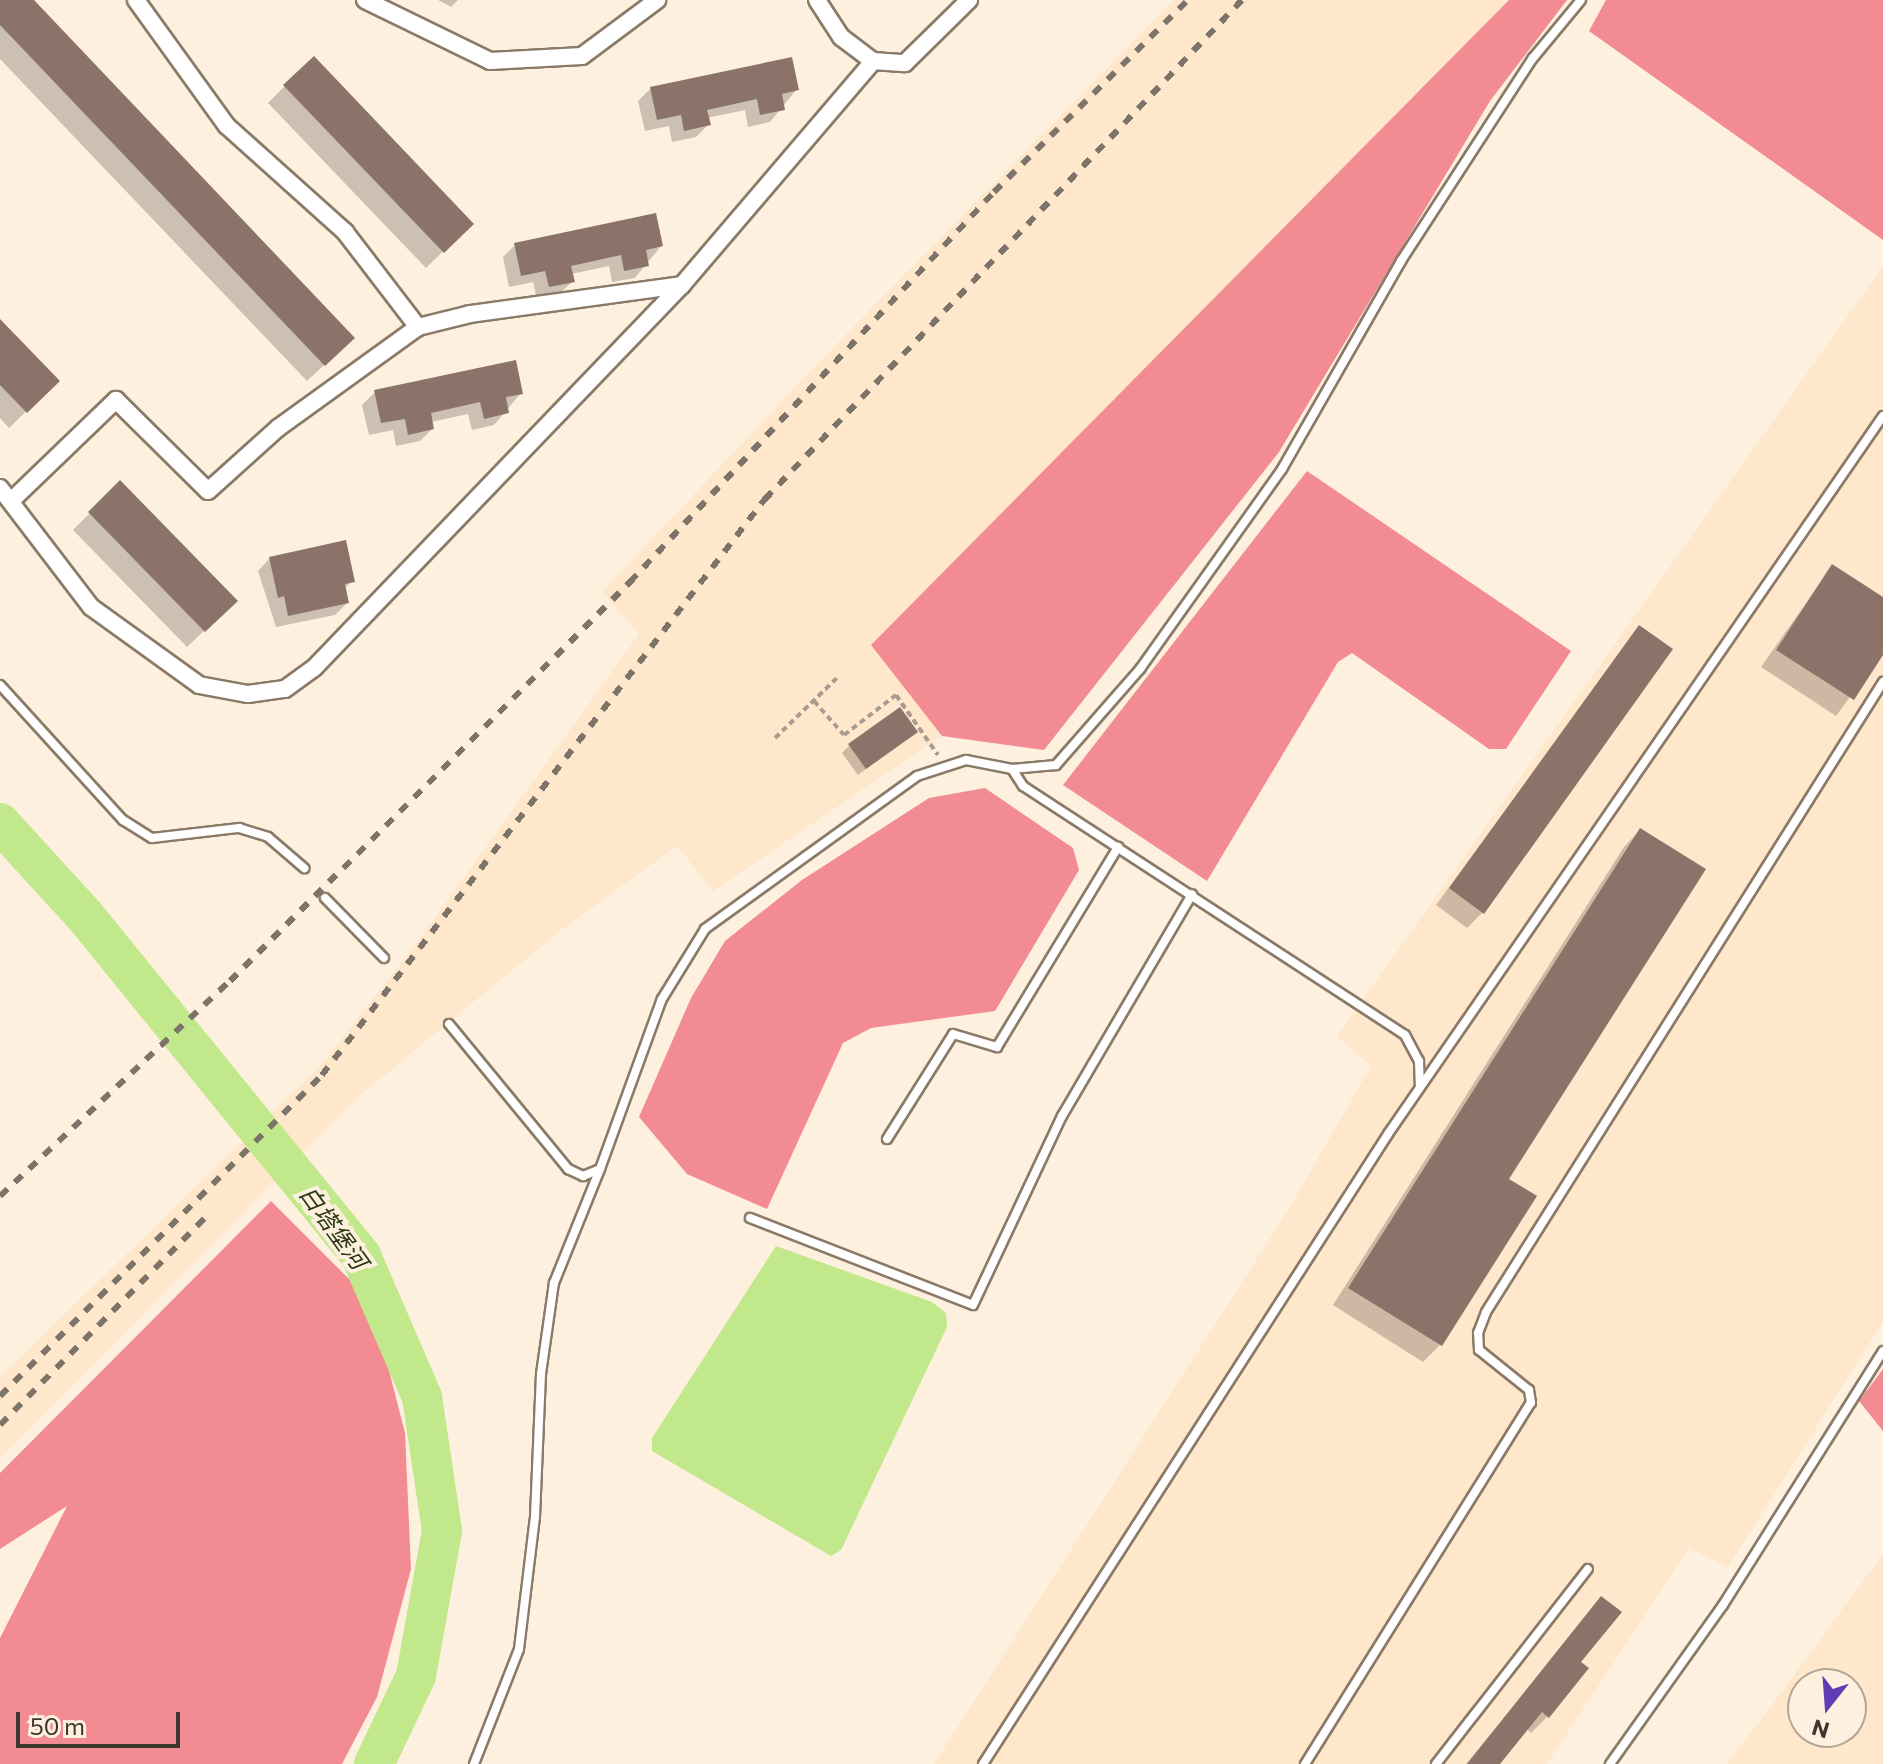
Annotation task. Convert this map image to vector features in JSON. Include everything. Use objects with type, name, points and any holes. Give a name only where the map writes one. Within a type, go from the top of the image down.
[{"type":"street","points":[[136,0],[227,126],[345,232],[418,327]]},
{"type":"street","points":[[365,0],[490,61],[582,56],[657,0]]},
{"type":"street","points":[[817,0],[841,37],[873,61],[905,63],[969,0]]},
{"type":"street","points":[[682,285],[470,314],[418,327],[278,428],[208,491],[116,400],[6,494],[91,607],[199,685],[248,694],[285,689],[315,667],[682,285],[873,61]]},
{"type":"lane","points":[[474,1764],[519,1649],[535,1517],[541,1374],[554,1283],[600,1169],[662,999],[705,929],[917,776],[966,760],[1012,769],[1056,765],[1140,669],[1282,469],[1401,261],[1533,58],[1581,0]]},
{"type":"lane","points":[[983,1764],[1420,1086],[1883,416]]},
{"type":"lane","points":[[1305,1764],[1531,1403],[1529,1390],[1479,1350],[1478,1333],[1486,1312],[1883,682]]},
{"type":"lane","points":[[0,685],[123,820],[152,838],[239,828],[268,837],[304,868]]},
{"type":"lane","points":[[1012,769],[1023,786],[1405,1035],[1419,1061],[1420,1086]]},
{"type":"lane","points":[[887,1139],[953,1034],[997,1047],[1118,847]]},
{"type":"lane","points":[[750,1218],[973,1305],[1062,1116],[1192,894]]},
{"type":"lane","points":[[325,898],[384,958]]},
{"type":"lane","points":[[449,1024],[568,1169],[583,1176],[600,1169]]},
{"type":"lane","points":[[1610,1764],[1723,1605],[1883,1351]]},
{"type":"lane","points":[[1436,1764],[1588,1569]]},
{"type":"path","points":[[775,738],[837,678]]},
{"type":"path","points":[[814,701],[844,735],[896,695],[947,766]]},
{"type":"shaded area","points":[[1174,0],[1509,0],[872,645],[942,736],[713,891],[677,846],[560,931],[359,1096],[0,1459],[0,1377],[323,1063],[418,941],[639,634],[602,592],[817,364]]},
{"type":"shaded area","points":[[1509,0],[1567,0],[1490,101],[1279,452],[1044,750],[942,736],[871,645]]},
{"type":"shaded area","points":[[1606,0],[1883,0],[1883,240],[1589,31]]},
{"type":"shaded area","points":[[1883,266],[1883,1322],[1728,1567],[1689,1548],[1547,1764],[934,1764],[1290,1207],[1371,1066],[1337,1036]]},
{"type":"shaded area","points":[[1307,471],[1571,651],[1506,749],[1489,749],[1352,653],[1338,662],[1207,881],[1063,785]]},
{"type":"shaded area","points":[[985,788],[1073,848],[1079,870],[995,1011],[871,1028],[843,1043],[767,1209],[687,1174],[639,1117],[691,998],[725,941],[802,880],[929,798]]},
{"type":"shaded area","points":[[271,1201],[350,1280],[383,1347],[405,1433],[411,1569],[377,1697],[342,1764],[0,1764],[0,1638],[67,1506],[0,1549],[0,1473]]},
{"type":"shaded area","points":[[776,1246],[932,1302],[946,1313],[947,1327],[841,1550],[831,1556],[652,1451],[652,1438]]},
{"type":"shaded area","points":[[1883,1369],[1883,1431],[1859,1401]]},
{"type":"shaded area","points":[[1883,1554],[1883,1764],[1727,1764],[1787,1685],[1787,1748],[1867,1748],[1867,1668],[1799,1668]]},
{"type":"building","points":[[0,0],[34,0],[355,338],[325,366],[0,25]]},
{"type":"building","points":[[314,56],[474,224],[444,253],[283,85]]},
{"type":"building","points":[[792,57],[799,90],[782,94],[785,110],[760,115],[757,99],[707,110],[711,125],[684,131],[681,115],[657,120],[650,87]]},
{"type":"building","points":[[656,213],[663,246],[646,250],[649,266],[624,271],[621,255],[571,266],[575,282],[549,287],[545,271],[521,276],[514,243]]},
{"type":"building","points":[[0,319],[60,381],[27,413],[0,385]]},
{"type":"building","points":[[516,360],[523,394],[506,397],[509,413],[484,419],[480,402],[431,413],[434,429],[408,435],[405,419],[381,423],[374,390]]},
{"type":"building","points":[[120,480],[238,601],[205,632],[88,512]]},
{"type":"building","points":[[346,540],[355,582],[345,584],[349,603],[288,616],[284,596],[278,598],[269,557]]},
{"type":"building","points":[[1832,564],[1883,597],[1883,655],[1854,700],[1776,650]]},
{"type":"building","points":[[1639,625],[1673,649],[1484,914],[1449,888]]},
{"type":"building","points":[[900,707],[918,732],[866,769],[848,744]]},
{"type":"building","points":[[1640,828],[1706,869],[1509,1179],[1537,1196],[1442,1346],[1348,1288]]},
{"type":"building","points":[[1601,1596],[1622,1612],[1581,1662],[1589,1668],[1549,1718],[1542,1712],[1500,1764],[1467,1764]]},
{"type":"waterway","name":"白塔堡河","points":[[0,823],[85,916],[361,1256],[422,1397],[442,1531],[416,1676],[374,1764]]},
{"type":"railway","points":[[0,1196],[230,981],[630,582],[994,192],[1188,0]]},
{"type":"railway","points":[[0,1396],[322,1075],[765,499],[1242,0]]},
{"type":"railway","points":[[0,1425],[210,1213]]}]
